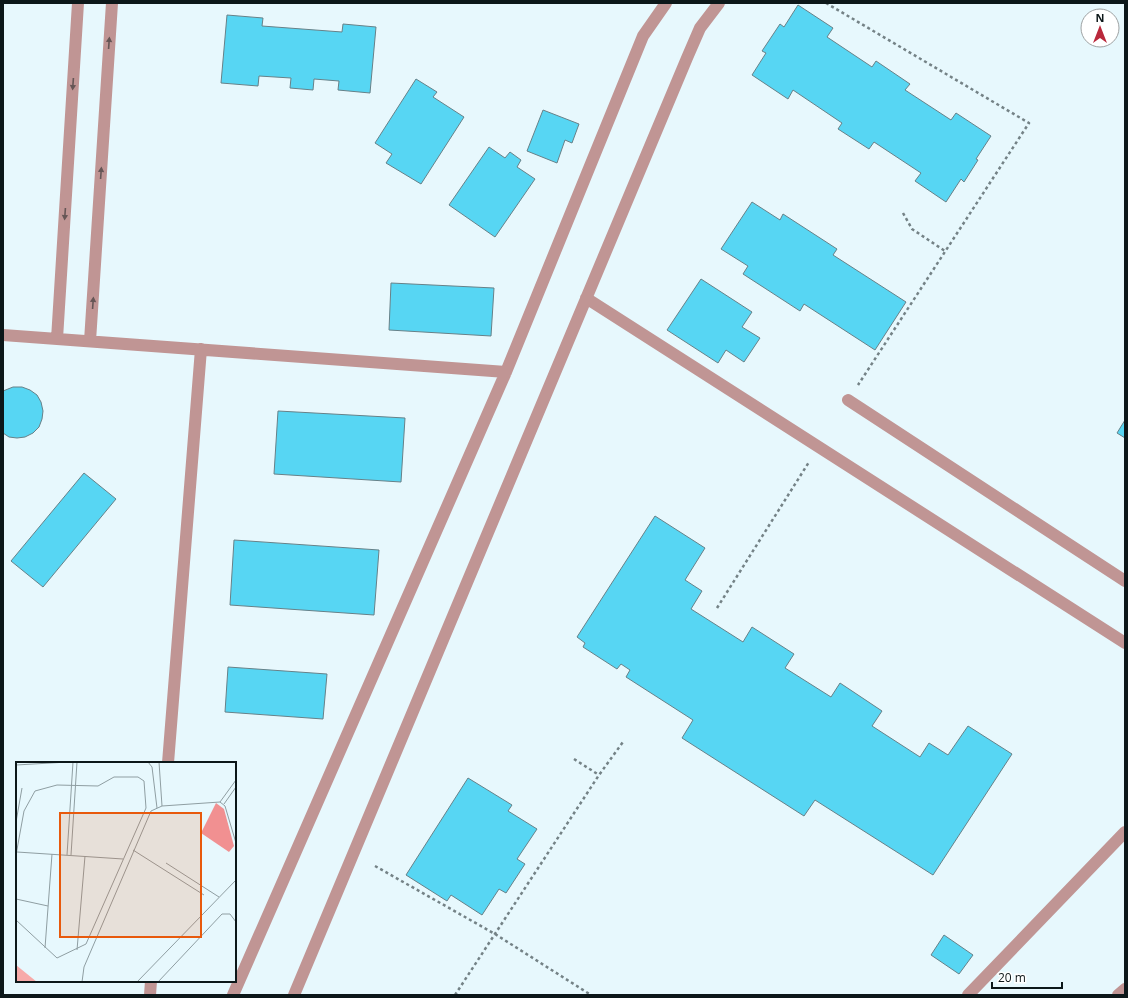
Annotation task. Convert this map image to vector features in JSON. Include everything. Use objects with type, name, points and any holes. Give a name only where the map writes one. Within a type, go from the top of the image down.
[{"type":"lane","points":[[57,339],[78,3]]},
{"type":"lane","points":[[90,342],[112,3]]},
{"type":"lane","points":[[234,995],[506,372],[644,36],[666,3]]},
{"type":"lane","points":[[294,995],[700,28],[719,3]]},
{"type":"lane","points":[[586,298],[1125,643]]},
{"type":"lane","points":[[3,335],[506,372]]},
{"type":"lane","points":[[168,762],[201,349]]},
{"type":"lane","points":[[848,400],[1125,581]]},
{"type":"lane","points":[[968,995],[1125,832]]},
{"type":"lane","points":[[150,995],[151,982]]},
{"type":"lane","points":[[1118,995],[1125,989]]},
{"type":"path","points":[[826,3],[1028,123],[848,400]]},
{"type":"path","points":[[903,213],[912,229],[945,251]]},
{"type":"path","points":[[717,608],[818,446]]},
{"type":"path","points":[[455,995],[598,775],[623,742]]},
{"type":"path","points":[[574,759],[598,775]]},
{"type":"path","points":[[375,866],[495,934],[591,995]]},
{"type":"building","points":[[798,5],[833,28],[827,37],[872,67],[876,61],[910,84],[905,90],[951,120],[956,113],[991,136],[976,159],[978,160],[964,182],[961,179],[946,202],[915,181],[921,173],[874,142],[869,149],[838,129],[842,123],[793,90],[788,99],[752,75],[766,53],[762,51],[780,24],[784,27]]},
{"type":"building","points":[[227,15],[263,18],[262,26],[342,32],[343,24],[376,27],[370,93],[338,90],[339,81],[314,79],[313,90],[290,88],[291,78],[259,76],[258,86],[221,83]]},
{"type":"building","points":[[416,79],[437,92],[433,97],[464,117],[421,184],[386,163],[392,154],[375,143]]},
{"type":"building","points":[[543,110],[579,124],[572,143],[565,140],[557,163],[527,151]]},
{"type":"building","points":[[489,147],[505,158],[510,152],[521,160],[517,167],[535,179],[495,237],[449,205]]},
{"type":"building","points":[[752,202],[780,220],[783,214],[837,249],[833,255],[906,302],[875,350],[804,304],[800,311],[743,274],[748,266],[721,249]]},
{"type":"building","points":[[701,279],[752,312],[742,327],[760,338],[744,362],[726,350],[718,363],[667,330]]},
{"type":"building","points":[[391,283],[494,288],[491,336],[389,330]]},
{"type":"building","points":[[13,387],[22,387],[30,390],[37,395],[41,402],[43,411],[39,427],[33,433],[25,437],[9,437],[3,433],[3,391]]},
{"type":"building","points":[[278,411],[405,418],[401,482],[274,474]]},
{"type":"building","points":[[1125,420],[1125,438],[1117,433]]},
{"type":"building","points":[[84,473],[116,499],[43,587],[11,561]]},
{"type":"building","points":[[655,516],[705,548],[685,580],[702,591],[691,609],[743,642],[752,627],[794,654],[785,668],[831,697],[840,683],[882,711],[872,726],[920,757],[929,743],[948,755],[968,726],[1012,754],[933,875],[815,800],[804,816],[682,738],[693,720],[626,677],[630,670],[621,664],[617,669],[583,647],[585,643],[577,637]]},
{"type":"building","points":[[234,540],[379,550],[374,615],[230,605]]},
{"type":"building","points":[[228,667],[327,674],[323,719],[225,712]]},
{"type":"building","points":[[468,778],[512,805],[508,811],[537,829],[517,859],[525,864],[506,893],[499,889],[482,915],[451,895],[447,901],[406,875]]},
{"type":"building","points":[[944,935],[973,955],[959,974],[931,955]]}]
